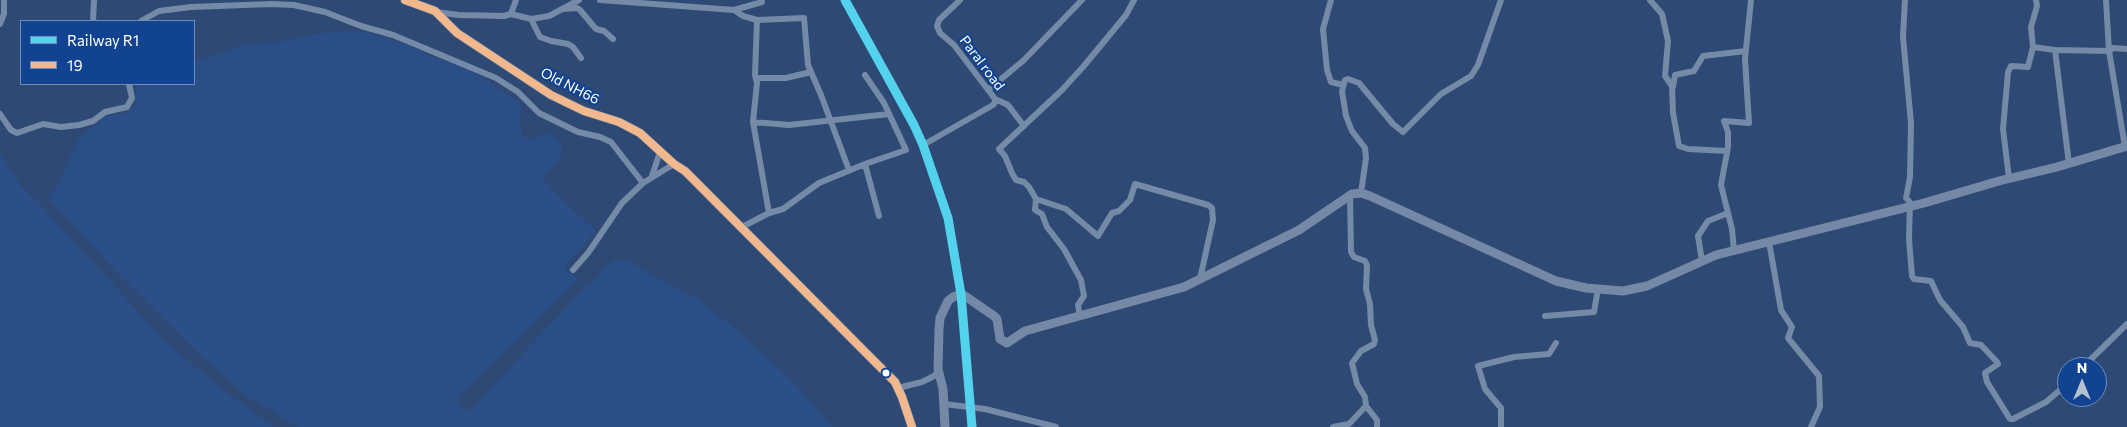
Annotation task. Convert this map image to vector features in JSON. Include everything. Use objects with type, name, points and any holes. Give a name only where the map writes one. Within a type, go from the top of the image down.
[{"type":"main road","name":"Old NH66","points":[[405,0],[435,11],[457,33],[551,95],[584,111],[619,122],[640,133],[674,164],[685,171],[895,382],[912,427]]},
{"type":"main road","points":[[945,427],[943,389],[938,370],[940,318],[948,301],[953,297],[961,294],[994,316],[997,319],[1000,339],[1007,343],[1025,330],[1184,287],[1299,230],[1350,195],[1361,193],[1556,281],[1598,289],[1623,291],[1647,286],[1702,261],[1734,251],[1909,207],[2126,147]]},
{"type":"street","points":[[0,24],[4,0]]},
{"type":"street","points":[[93,20],[94,0]]},
{"type":"street","points":[[511,14],[516,0]]},
{"type":"street","points":[[435,11],[490,17],[511,14],[531,19],[549,16],[579,0]]},
{"type":"street","points":[[600,0],[734,10],[762,2],[762,0]]},
{"type":"street","name":"Paral road","points":[[923,145],[993,105],[995,99],[954,45],[940,33],[937,26],[939,20],[960,0]]},
{"type":"street","points":[[988,90],[1024,60],[1082,0]]},
{"type":"street","points":[[1082,315],[1078,311],[1078,305],[1084,296],[1081,280],[1064,249],[1047,227],[1042,214],[1036,210],[1036,199],[1029,187],[1024,182],[1016,180],[1005,156],[999,149],[1084,67],[1126,15],[1134,0]]},
{"type":"street","points":[[1331,0],[1324,29],[1327,70],[1331,82],[1342,85]]},
{"type":"street","points":[[1342,85],[1348,79],[1359,83],[1393,124],[1404,132],[1441,94],[1471,76],[1483,52],[1489,29],[1501,0]]},
{"type":"street","points":[[1650,0],[1662,14],[1668,41],[1665,76],[1673,88]]},
{"type":"street","points":[[1734,251],[1728,213],[1720,185],[1727,151],[1728,132],[1724,121],[1749,123],[1746,52],[1752,0]]},
{"type":"street","points":[[1905,0],[1903,37],[1911,123],[1910,177],[1906,198],[1910,202],[1912,276],[1914,279],[1931,281],[1940,300],[1963,327],[1970,343],[1980,345],[1997,362],[1998,364],[1985,373],[1987,382],[2014,427]]},
{"type":"street","points":[[2009,178],[2002,129],[2008,72],[2011,66],[2028,67],[2033,47],[2031,27],[2037,6],[2036,0]]},
{"type":"street","points":[[2106,0],[2108,52],[2126,147]]},
{"type":"street","points":[[143,20],[160,11],[191,7],[271,4],[294,5],[326,12],[360,26],[392,35],[496,78],[518,92],[539,113],[578,132],[610,142],[643,183]]},
{"type":"street","points":[[563,9],[577,8],[596,28],[613,39]]},
{"type":"street","points":[[734,10],[743,16],[757,20],[804,18],[806,26],[806,56],[849,170]]},
{"type":"street","points":[[531,19],[540,37],[568,44],[573,47],[581,58]]},
{"type":"street","points":[[757,20],[757,83],[753,122],[769,213]]},
{"type":"street","points":[[2033,47],[2055,50],[2108,52],[2113,48],[2127,49]]},
{"type":"street","points":[[2055,50],[2069,164]]},
{"type":"street","points":[[1727,151],[1688,149],[1679,146],[1672,114],[1673,88],[1676,75],[1694,71],[1703,56],[1746,52]]},
{"type":"street","points":[[756,78],[786,78],[811,72]]},
{"type":"street","points":[[740,228],[769,213],[782,209],[819,184],[864,164],[906,150],[884,103],[865,75]]},
{"type":"street","points":[[0,114],[11,130],[17,133],[43,124],[61,128],[79,125],[93,121],[104,112],[127,107],[132,98],[129,85]]},
{"type":"street","points":[[1342,85],[1346,116],[1352,131],[1365,148],[1366,158],[1361,193]]},
{"type":"street","points":[[995,99],[1008,105],[1024,126]]},
{"type":"street","points":[[753,122],[789,125],[830,122],[889,114]]},
{"type":"street","points":[[652,176],[660,152]]},
{"type":"street","points":[[573,270],[588,253],[622,203],[652,176],[674,164]]},
{"type":"street","points":[[864,164],[879,216]]},
{"type":"street","points":[[1036,199],[1066,209],[1098,236],[1112,213],[1119,211],[1130,200],[1135,184],[1202,203],[1212,208],[1211,230],[1200,279]]},
{"type":"street","points":[[1350,195],[1351,252],[1354,256],[1365,261],[1367,265],[1366,290],[1375,340],[1374,344],[1354,358],[1352,363],[1357,384],[1365,398],[1366,406],[1377,420],[1377,427]]},
{"type":"street","points":[[1702,261],[1698,236],[1708,221],[1728,213]]},
{"type":"street","points":[[1769,242],[1781,310],[1792,327],[1788,338],[1819,376],[1820,407],[1811,427]]},
{"type":"street","points":[[1545,316],[1594,312],[1598,289]]},
{"type":"street","points":[[2092,357],[2127,324]]},
{"type":"street","points":[[1501,427],[1501,408],[1485,389],[1478,366],[1514,356],[1549,354],[1556,343]]},
{"type":"street","points":[[898,388],[922,382],[934,376],[938,370]]},
{"type":"street","points":[[2010,419],[2046,402],[2057,393]]},
{"type":"street","points":[[944,404],[985,409],[1056,427]]},
{"type":"street","points":[[1333,427],[1349,424],[1366,406]]},
{"type":"water","points":[[340,31],[368,32],[408,45],[479,75],[522,104],[520,123],[522,136],[529,139],[550,133],[561,142],[561,156],[543,179],[596,231],[565,266],[567,271],[586,285],[591,284],[615,260],[626,260],[700,301],[738,331],[780,369],[804,393],[832,427],[0,427],[0,154],[22,187],[40,204],[48,198],[59,183],[78,139],[105,117],[125,113],[137,104],[135,86],[195,85],[195,62],[242,45],[279,42]]},
{"type":"pier","points":[[48,198],[116,272],[202,357],[248,397],[298,427],[274,427],[220,387],[167,343],[40,204]]},
{"type":"pier","points":[[578,281],[586,286],[472,408],[465,411],[457,402],[461,394]]},
{"type":"rail line","name":"R1","points":[[845,0],[914,125],[923,145],[948,218],[961,294],[972,427]]},
{"type":"transit line","name":"19","points":[[405,0],[435,11],[457,33],[551,95],[584,111],[619,122],[640,133],[674,164],[685,171],[895,382],[912,427]]}]
